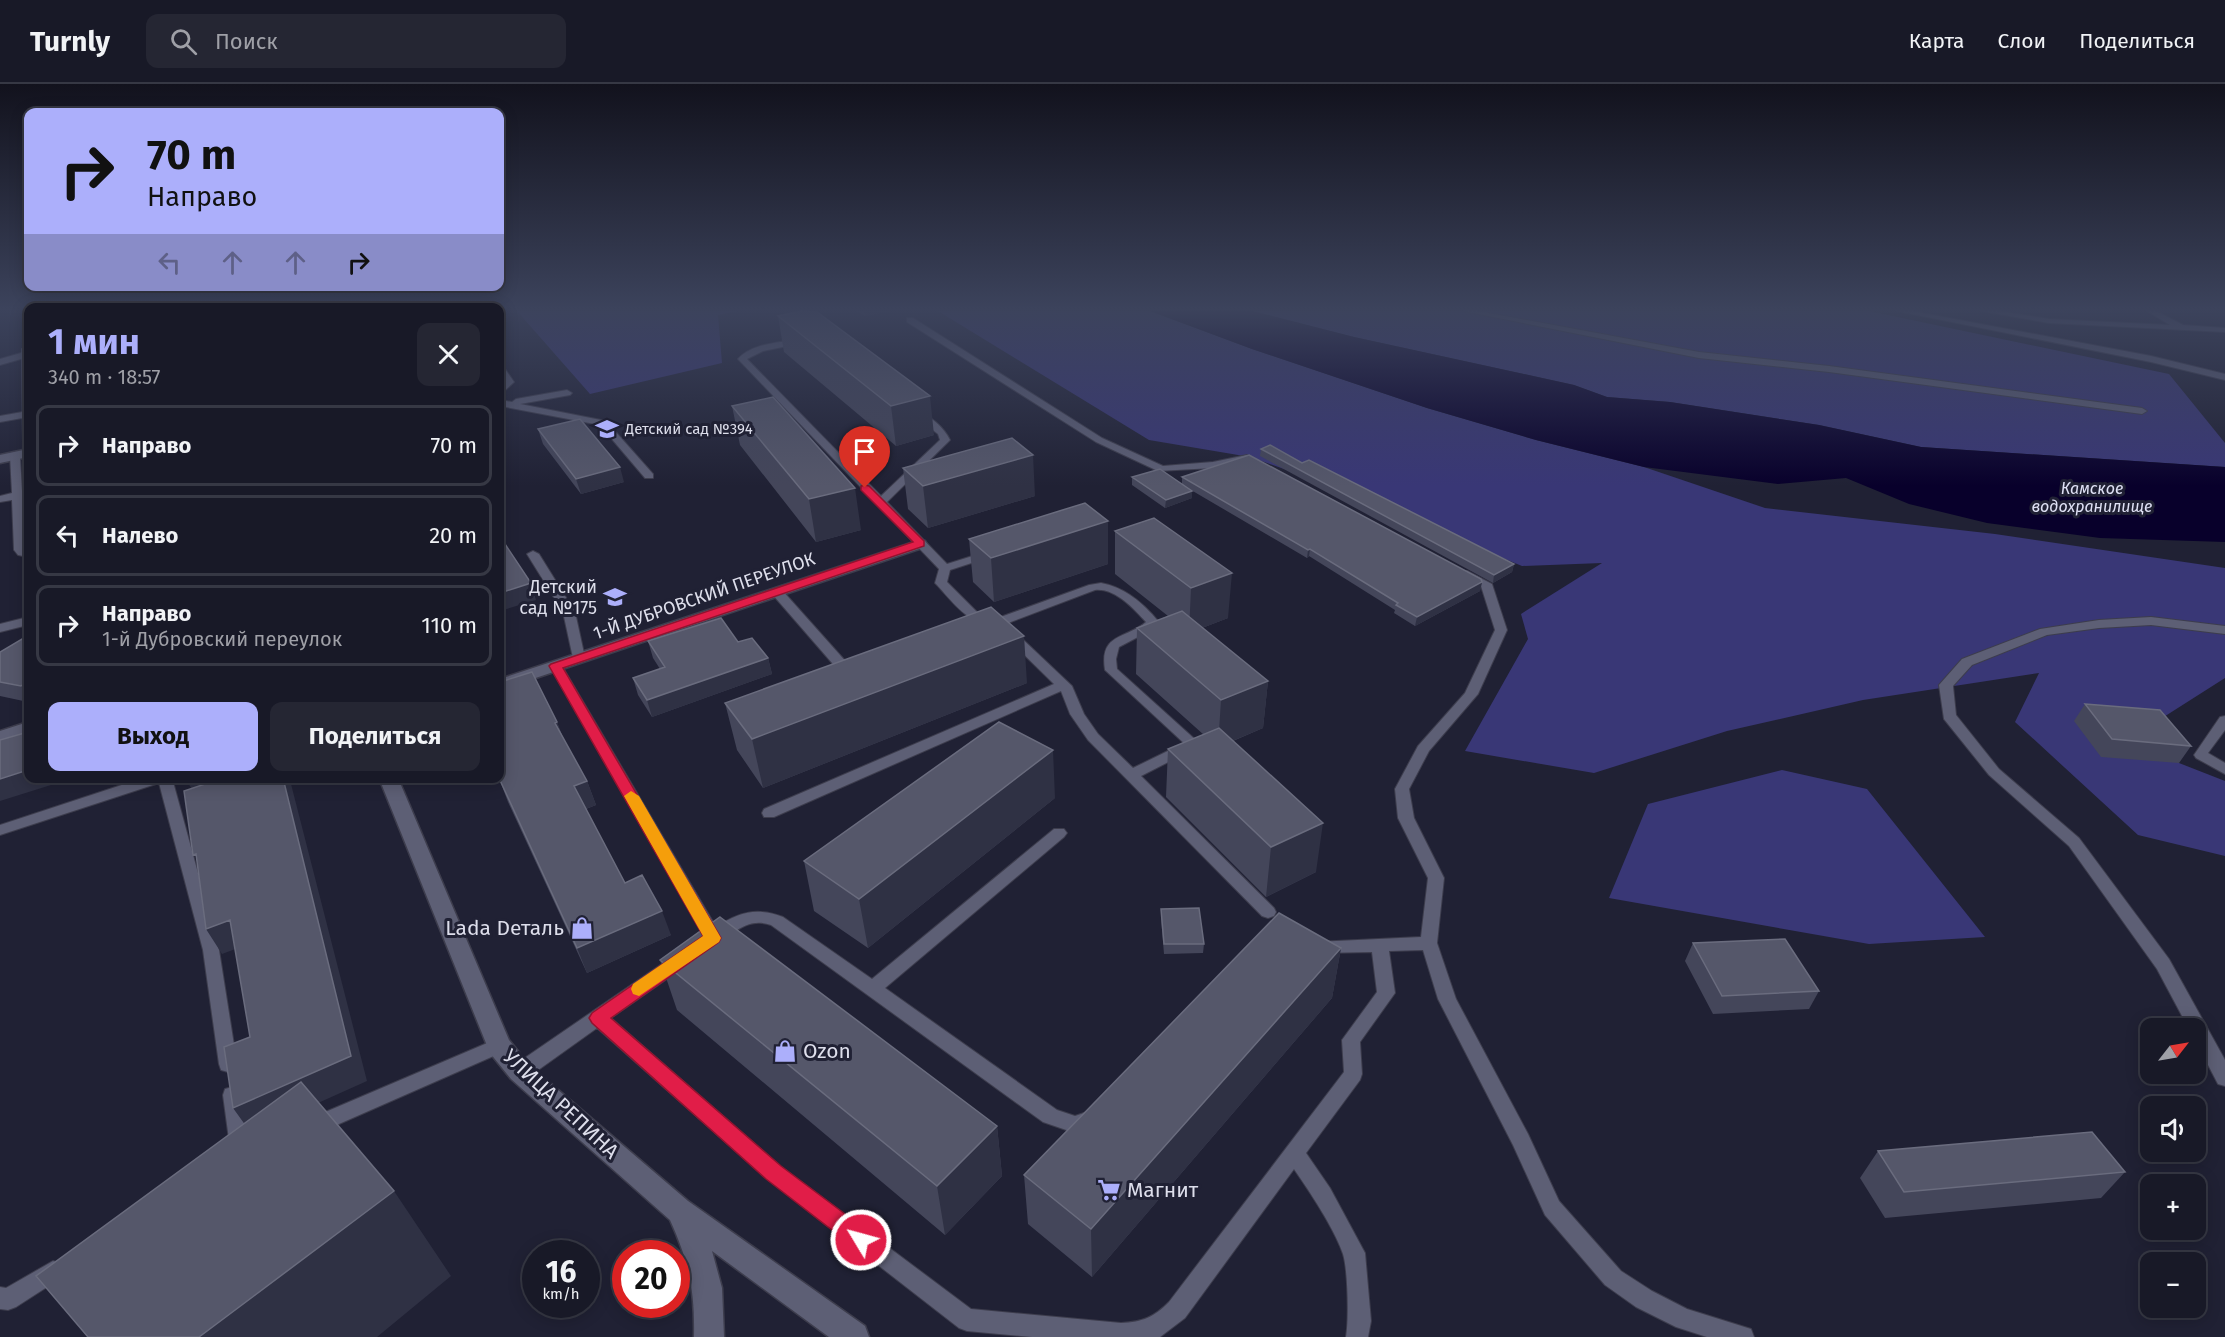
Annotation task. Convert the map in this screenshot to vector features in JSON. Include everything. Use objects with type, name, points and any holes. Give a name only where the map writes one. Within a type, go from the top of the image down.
[{"type":"main road","points":[[0,459],[22,454]]},
{"type":"main road","name":"1-Й ДУБРОВСКИЙ ПЕРЕУЛОК","points":[[504,684],[920,544]]},
{"type":"main road","points":[[0,737],[24,730]]},
{"type":"main road","name":"УЛИЦА РЕПИНА","points":[[390,783],[499,1046],[520,1072],[678,1210]]},
{"type":"main road","points":[[678,1210],[696,1242],[706,1271],[710,1304],[709,1337]]},
{"type":"main road","points":[[678,1210],[854,1337]]},
{"type":"lane","points":[[752,369],[945,568]]},
{"type":"lane","points":[[988,369],[1099,440],[1162,470],[1213,465],[1250,457],[1261,462]]},
{"type":"lane","points":[[1833,369],[2142,411]]},
{"type":"lane","points":[[2194,369],[2225,377]]},
{"type":"lane","points":[[504,374],[510,382],[504,388]]},
{"type":"lane","points":[[504,405],[567,393]]},
{"type":"lane","points":[[504,405],[603,423],[649,476]]},
{"type":"lane","points":[[880,503],[945,440],[942,433],[907,405]]},
{"type":"lane","points":[[0,420],[24,415]]},
{"type":"lane","points":[[22,454],[23,494],[20,550],[24,553]]},
{"type":"lane","points":[[0,500],[23,494]]},
{"type":"lane","points":[[945,568],[999,551]]},
{"type":"lane","points":[[532,554],[569,612],[579,658]]},
{"type":"lane","points":[[945,568],[941,583],[973,615],[999,622],[1066,688],[1077,714],[1094,737],[1268,912]]},
{"type":"lane","points":[[1456,568],[1486,584],[1501,630],[1471,694],[1423,749],[1402,789],[1406,818],[1436,878],[1429,943],[1446,999],[1521,1140],[1552,1208],[1613,1278],[1644,1299],[1684,1318],[1743,1337]]},
{"type":"lane","points":[[999,622],[1093,587],[1107,585],[1152,621],[1151,625],[1117,642],[1110,649],[1107,658],[1110,670],[1211,760]]},
{"type":"lane","points":[[777,592],[860,686]]},
{"type":"lane","points":[[2225,630],[2151,621],[2099,624],[2044,632],[1967,662],[1946,685],[1949,716],[1994,772],[2074,842],[2163,963],[2225,1078]]},
{"type":"lane","points":[[0,628],[24,622]]},
{"type":"lane","points":[[556,666],[703,944]]},
{"type":"lane","points":[[769,813],[1063,685]]},
{"type":"lane","points":[[2225,720],[2201,755],[2225,769]]},
{"type":"lane","points":[[1131,775],[1193,744]]},
{"type":"lane","points":[[0,830],[145,783]]},
{"type":"lane","points":[[167,783],[181,814],[211,950],[236,1161],[263,1148]]},
{"type":"lane","points":[[872,989],[1059,833]]},
{"type":"lane","points":[[520,1072],[703,944],[746,917],[763,915],[777,921],[1050,1116],[1068,1124],[1085,1123],[1100,1111]]},
{"type":"lane","points":[[1306,947],[1429,943]]},
{"type":"lane","points":[[598,1018],[773,1172],[967,1320],[1121,1334],[1144,1334],[1162,1325],[1177,1310],[1353,1074],[1351,1040],[1386,993],[1380,945]]},
{"type":"lane","points":[[296,1134],[499,1046]]},
{"type":"lane","points":[[1294,1153],[1323,1195],[1354,1252],[1360,1321],[1357,1337]]},
{"type":"lane","points":[[3,1302],[69,1262]]},
{"type":"shaded area","points":[[568,369],[694,369],[590,394]]},
{"type":"shaded area","points":[[1034,369],[1313,369],[1427,408],[1536,440],[1644,467],[1765,508],[1995,534],[2225,568],[2225,678],[2148,727],[2179,763],[2225,781],[2225,856],[2138,835],[2015,722],[2039,673],[1863,700],[1727,731],[1594,773],[1465,751],[1528,639],[1521,614],[1602,563],[1522,566],[1301,475],[1250,457],[1149,440]]},
{"type":"shaded area","points":[[1503,369],[2147,369],[2169,374],[2225,443],[2225,467],[1921,447],[1819,425],[1670,402],[1607,397],[1574,385]]},
{"type":"shaded area","points":[[1782,770],[1867,789],[1985,937],[1869,944],[1609,898],[1648,804]]},
{"type":"water","name":"Камское водохранилище","points":[[1313,369],[1503,369],[1574,385],[1607,397],[1670,402],[1819,425],[1921,447],[2225,467],[2225,542],[2100,538],[1987,523],[1909,504],[1846,478],[1778,484],[1644,467],[1536,440],[1427,408]]},
{"type":"building","points":[[22,369],[24,369],[24,471]]},
{"type":"building","points":[[845,369],[894,369],[930,396],[891,406]]},
{"type":"building","points":[[773,397],[855,488],[809,499],[732,406]]},
{"type":"building","points":[[580,419],[620,467],[576,479],[538,429]]},
{"type":"building","points":[[1012,438],[1033,455],[923,486],[903,468]]},
{"type":"building","points":[[1270,445],[1302,463],[1309,460],[1514,564],[1494,575],[1261,449]]},
{"type":"building","points":[[1249,455],[1481,579],[1482,582],[1417,617],[1310,549],[1308,550],[1182,477]]},
{"type":"building","points":[[1160,469],[1192,491],[1166,500],[1132,477]]},
{"type":"building","points":[[1085,503],[1108,521],[991,558],[969,539]]},
{"type":"building","points":[[1154,518],[1232,573],[1191,588],[1115,531]]},
{"type":"building","points":[[504,542],[531,583],[504,592]]},
{"type":"building","points":[[991,607],[1024,636],[752,739],[725,703]]},
{"type":"building","points":[[1182,611],[1268,681],[1221,700],[1137,628]]},
{"type":"building","points":[[721,618],[738,642],[752,638],[768,658],[647,700],[633,678],[665,667],[648,641]]},
{"type":"building","points":[[24,639],[24,684],[21,686],[0,682],[0,652]]},
{"type":"building","points":[[532,672],[557,722],[555,723],[587,781],[574,786],[625,883],[642,875],[662,911],[577,948],[501,783],[504,783],[504,681]]},
{"type":"building","points":[[2085,704],[2160,710],[2191,746],[2112,739]]},
{"type":"building","points":[[999,722],[1053,750],[859,899],[804,861]]},
{"type":"building","points":[[1219,728],[1323,823],[1271,847],[1168,749]]},
{"type":"building","points":[[24,733],[24,771],[0,779],[0,740]]},
{"type":"building","points":[[208,783],[284,783],[351,1056],[233,1108],[224,1047],[250,1037],[230,920],[206,929],[196,854],[193,855],[184,791]]},
{"type":"building","points":[[1199,908],[1204,944],[1164,944],[1161,909]]},
{"type":"building","points":[[1279,913],[1341,948],[1091,1229],[1024,1175]]},
{"type":"building","points":[[720,917],[997,1126],[937,1186],[660,960]]},
{"type":"building","points":[[1785,939],[1819,991],[1722,996],[1693,943]]},
{"type":"building","points":[[301,1082],[394,1191],[199,1337],[88,1337],[36,1276]]},
{"type":"building","points":[[2092,1132],[2125,1172],[1904,1192],[1878,1151]]},
{"type":"slow traffic","points":[[631,796],[713,938],[639,989]]},
{"type":"place","name":"Детский сад №394","points":[[607,429]]},
{"type":"place","name":"Детский сад №175","points":[[615,597]]},
{"type":"place","name":"Lada Dеталь","points":[[582,928]]},
{"type":"place","name":"Ozon","points":[[785,1051]]},
{"type":"place","name":"Магнит","points":[[1109,1190]]},
{"type":"route","points":[[861,1240],[773,1172],[598,1018],[713,938],[556,666],[920,544],[865,488]]}]
